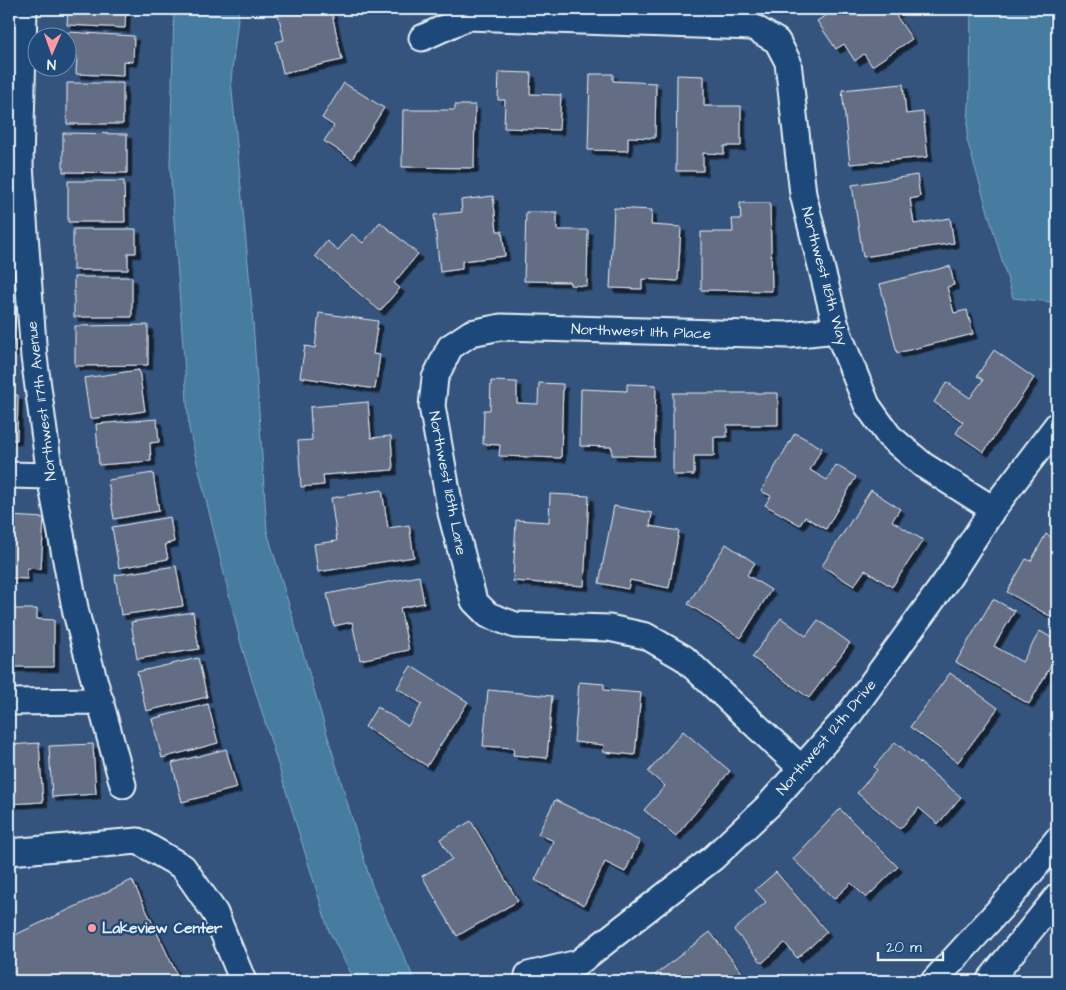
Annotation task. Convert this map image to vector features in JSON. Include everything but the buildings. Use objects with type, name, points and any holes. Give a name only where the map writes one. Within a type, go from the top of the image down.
[{"type":"street","name":"Northwest 117th Avenue","points":[[24,9],[17,261],[34,357],[50,476],[76,613],[123,785]]},
{"type":"street","name":"Northwest 118th Way","points":[[422,38],[468,18],[753,27],[777,40],[788,62],[803,194],[837,330],[867,405],[889,436],[923,465],[993,509]]},
{"type":"street","name":"Northwest 11th Place","points":[[450,347],[471,333],[501,327],[789,335],[837,330]]},
{"type":"street","name":"Northwest 118th Lane","points":[[450,347],[434,378],[432,406],[451,513],[474,601],[488,615],[515,624],[609,628],[646,636],[684,658],[802,769]]},
{"type":"street","name":"Northwest 12th Drive","points":[[528,975],[578,963],[713,858],[768,806],[848,716],[899,647],[993,509],[1057,425]]},
{"type":"street","points":[[9,475],[50,476]]},
{"type":"street","points":[[9,702],[101,700]]},
{"type":"street","points":[[934,981],[967,947],[1057,840]]},
{"type":"street","points":[[9,852],[138,841],[183,867],[215,913],[243,981]]},
{"type":"street","points":[[967,947],[993,980],[1057,897]]},
{"type":"water","points":[[174,9],[239,9],[231,80],[252,307],[267,531],[372,886],[415,981],[355,981],[329,931],[241,644],[189,429],[170,165]]},
{"type":"water","points":[[971,9],[1057,9],[1057,298],[1052,302],[1013,298],[967,140]]},
{"type":"place","name":"Lakeview Center","points":[[92,928]]}]
